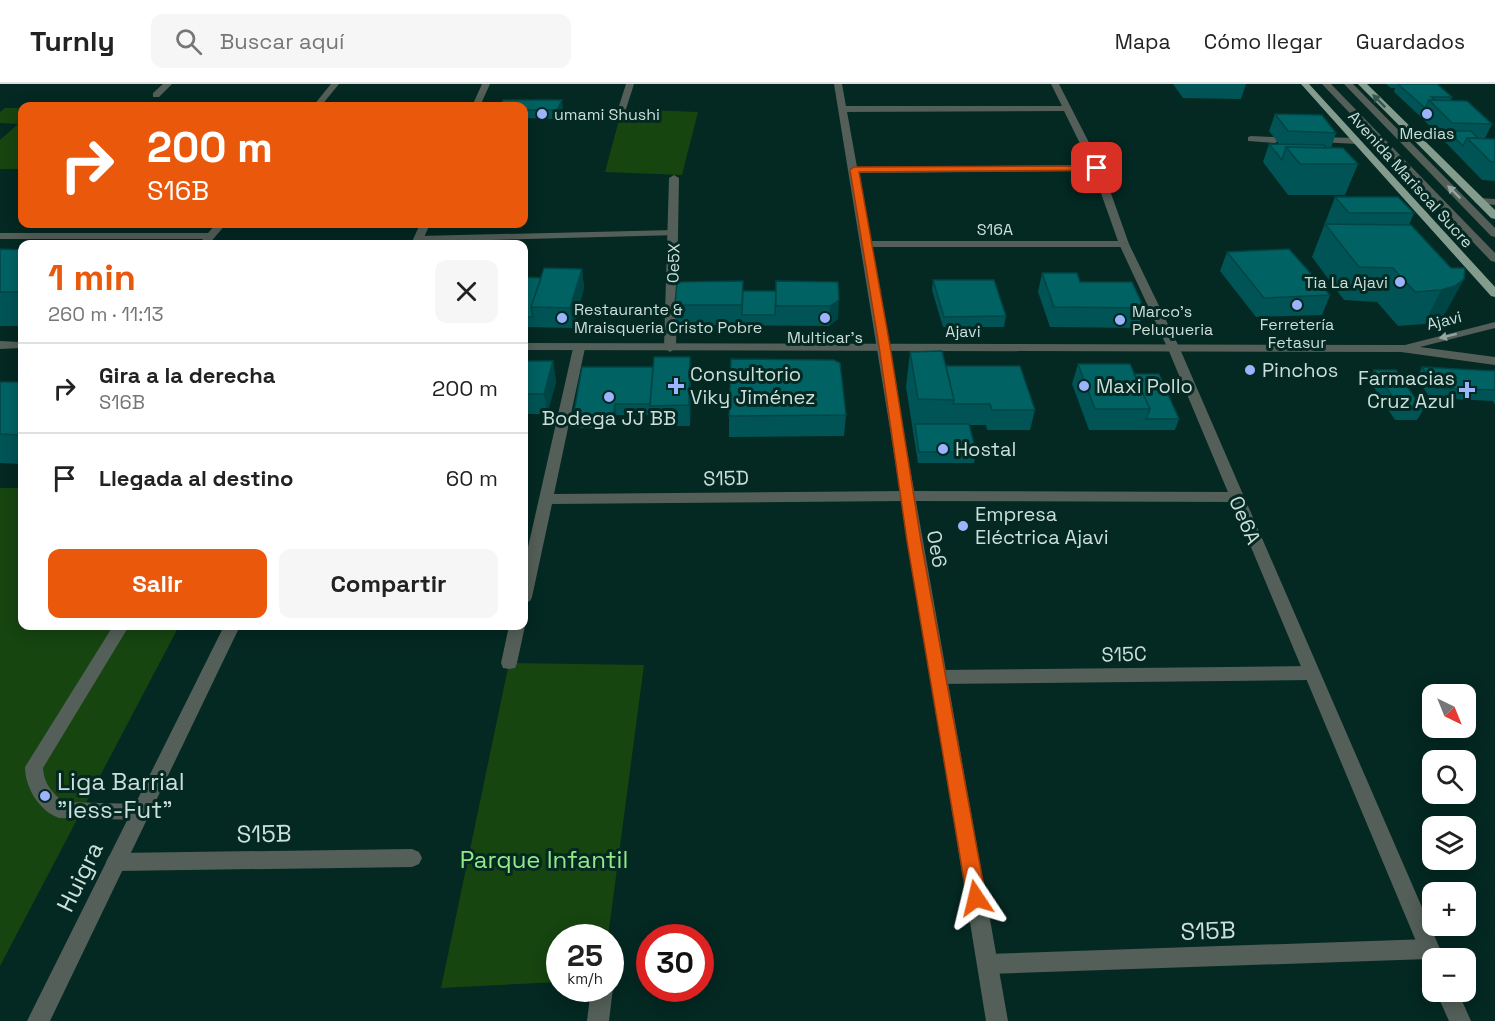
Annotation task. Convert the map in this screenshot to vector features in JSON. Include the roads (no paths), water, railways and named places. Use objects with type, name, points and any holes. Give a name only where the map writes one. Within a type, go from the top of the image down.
[{"type":"main road","name":"Avenida Mariscal Sucre","points":[[1305,84],[1495,294]]},
{"type":"main road","name":"Avenida Mariscal Sucre","points":[[1362,84],[1495,216]]},
{"type":"street","points":[[156,95],[168,84]]},
{"type":"street","points":[[320,102],[335,84]]},
{"type":"street","points":[[478,102],[486,84]]},
{"type":"street","points":[[622,109],[630,84]]},
{"type":"street","name":"Oe6","points":[[838,84],[885,346],[906,496],[997,1021]]},
{"type":"street","name":"Oe6A","points":[[1055,84],[1097,168],[1124,244],[1173,349],[1428,948]]},
{"type":"street","points":[[1326,84],[1495,259]]},
{"type":"street","points":[[1348,84],[1495,234]]},
{"type":"street","points":[[843,109],[1066,108]]},
{"type":"street","points":[[1251,139],[1275,140]]},
{"type":"street","points":[[1322,140],[1357,141]]},
{"type":"street","points":[[854,170],[1097,168]]},
{"type":"street","name":"Oe5X","points":[[670,348],[674,178]]},
{"type":"street","points":[[1479,201],[1495,202]]},
{"type":"street","points":[[0,236],[207,240],[218,228]]},
{"type":"street","points":[[474,240],[674,233]]},
{"type":"street","name":"S16A","points":[[867,244],[1124,244]]},
{"type":"street","name":"Ajavi","points":[[1401,348],[1495,325]]},
{"type":"street","points":[[0,345],[18,345]]},
{"type":"street","name":"Ajavi","points":[[528,347],[1401,348],[1495,361]]},
{"type":"street","points":[[528,578],[579,348]]},
{"type":"street","name":"S15D","points":[[545,499],[906,496],[1235,497]]},
{"type":"street","points":[[119,630],[34,766],[34,777],[39,792],[59,810],[72,813],[141,812]]},
{"type":"street","name":"Huigra","points":[[38,1021],[230,630]]},
{"type":"street","points":[[509,663],[516,630]]},
{"type":"street","name":"S15C","points":[[937,677],[1311,673]]},
{"type":"street","name":"S15B","points":[[116,861],[412,858]]},
{"type":"street","name":"S15B","points":[[988,964],[1422,954]]},
{"type":"street","points":[[598,1021],[600,1002]]},
{"type":"street","points":[[1451,1002],[1460,1021]]},
{"type":"place","name":"umami Shushi","points":[[542,114]]},
{"type":"place","name":"Medias","points":[[1427,114]]},
{"type":"place","name":"Tia La Ajavi","points":[[1400,282]]},
{"type":"place","name":"Ferretería Fetasur","points":[[1297,305]]},
{"type":"place","name":"Restaurante & Mraisqueria Cristo Pobre","points":[[562,318]]},
{"type":"place","name":"Multicar's","points":[[825,318]]},
{"type":"place","name":"Marco's Peluqueria","points":[[1120,320]]},
{"type":"place","name":"Pinchos","points":[[1250,370]]},
{"type":"place","name":"Consultorio Viky Jiménez","points":[[676,386]]},
{"type":"place","name":"Maxi Pollo","points":[[1084,386]]},
{"type":"place","name":"Farmacias Cruz Azul","points":[[1467,390]]},
{"type":"place","name":"Bodega JJ BB","points":[[609,397]]},
{"type":"place","name":"Hostal","points":[[943,449]]},
{"type":"place","name":"Empresa Eléctrica Ajavi","points":[[963,526]]},
{"type":"place","name":"Liga Barrial \"Iess-Fut\"","points":[[45,796]]},
{"type":"park label","name":"Parque Infantil","points":[[544,860]]}]
